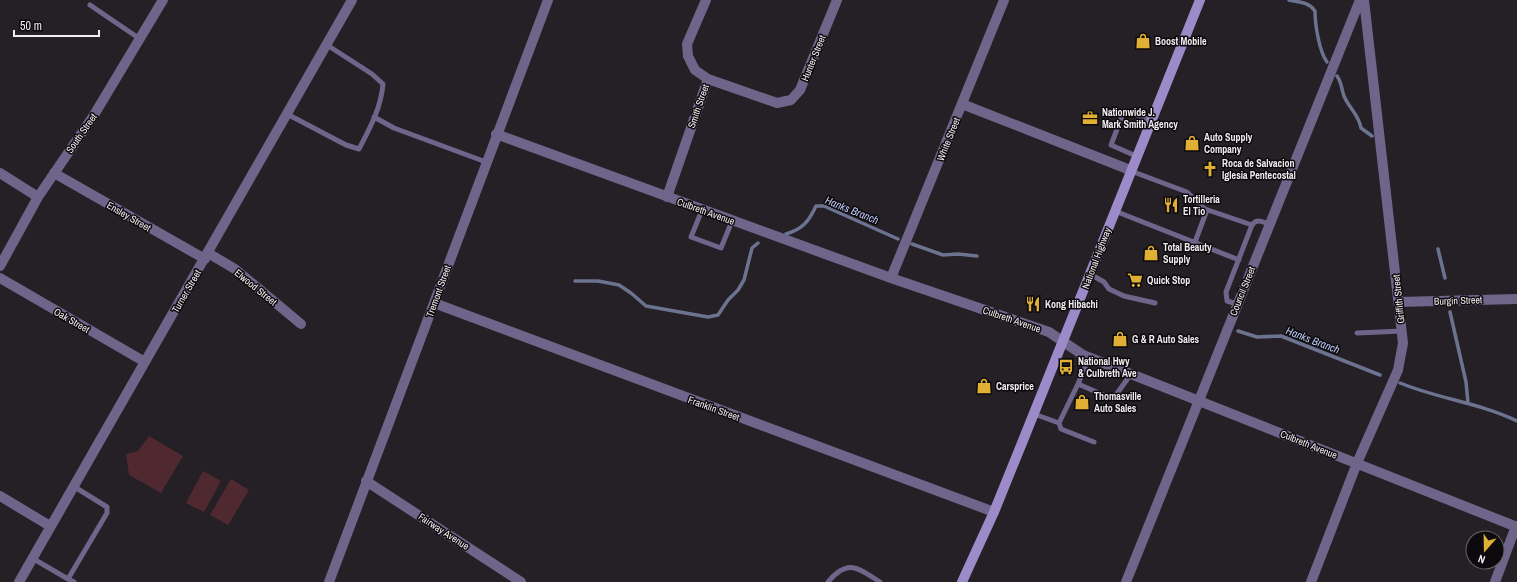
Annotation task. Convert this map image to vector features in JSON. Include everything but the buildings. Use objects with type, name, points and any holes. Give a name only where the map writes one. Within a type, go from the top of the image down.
[{"type":"main road","name":"National Highway","points":[[962,582],[994,512],[1064,342],[1130,170],[1200,0]]},
{"type":"street","name":"South Street","points":[[0,266],[38,198],[94,115],[141,39],[163,0]]},
{"type":"street","name":"Turner Street","points":[[19,582],[207,256],[352,0]]},
{"type":"street","name":"Tremont Street","points":[[329,582],[496,134],[548,0]]},
{"type":"street","name":"Smith Street","points":[[667,197],[708,78],[695,70],[688,56],[687,44],[706,0]]},
{"type":"street","name":"Hunter Street","points":[[708,78],[778,104],[790,100],[800,90],[837,0]]},
{"type":"street","name":"White Street","points":[[891,278],[1004,0]]},
{"type":"street","name":"Council Street","points":[[1126,582],[1360,0]]},
{"type":"street","name":"Griffith Street","points":[[1311,582],[1357,463],[1398,370],[1403,343],[1364,0]]},
{"type":"street","points":[[962,104],[1130,170]]},
{"type":"street","name":"Culbreth Avenue","points":[[496,134],[891,278],[1049,332],[1089,358],[1516,526]]},
{"type":"street","points":[[0,173],[38,198]]},
{"type":"street","name":"Ensley Street","points":[[54,173],[207,256]]},
{"type":"street","name":"Elwood Street","points":[[207,256],[235,269],[301,324]]},
{"type":"street","name":"Oak Street","points":[[0,278],[145,362]]},
{"type":"street","name":"Burgin Street","points":[[1399,302],[1517,299]]},
{"type":"street","name":"Franklin Street","points":[[434,303],[994,512]]},
{"type":"street","name":"Fairway Avenue","points":[[366,480],[516,581]]},
{"type":"street","points":[[0,496],[50,526]]},
{"type":"street","points":[[1494,582],[1516,526]]},
{"type":"lane","points":[[90,5],[141,39]]},
{"type":"lane","points":[[287,114],[346,145],[359,149],[382,98],[383,84],[372,74],[327,45]]},
{"type":"lane","points":[[1136,156],[1111,145],[1124,111],[1151,120]]},
{"type":"lane","points":[[374,117],[394,128],[486,162]]},
{"type":"lane","points":[[1130,170],[1187,192],[1201,207],[1207,210],[1252,225]]},
{"type":"lane","points":[[702,210],[691,237],[721,248],[732,220]]},
{"type":"lane","points":[[1195,242],[1207,210]]},
{"type":"lane","points":[[1114,211],[1239,260]]},
{"type":"lane","points":[[1237,304],[1227,301],[1225,297],[1252,225],[1259,220],[1269,224]]},
{"type":"lane","points":[[1090,274],[1104,282],[1109,289],[1124,296],[1155,303]]},
{"type":"lane","points":[[1357,333],[1402,331]]},
{"type":"lane","points":[[1089,358],[1059,423],[1061,429],[1094,442]]},
{"type":"lane","points":[[1078,384],[1113,399],[1131,374]]},
{"type":"lane","points":[[1034,414],[1059,423]]},
{"type":"lane","points":[[68,579],[108,510],[103,503],[73,486]]},
{"type":"lane","points":[[32,558],[74,582]]},
{"type":"lane","points":[[828,582],[835,573],[845,567],[858,568],[880,582]]},
{"type":"shaded area","points":[[149,436],[183,456],[161,493],[129,475],[126,454],[138,451]]},
{"type":"shaded area","points":[[203,471],[221,481],[204,512],[186,503]]},
{"type":"shaded area","points":[[231,479],[249,490],[228,525],[210,515]]},
{"type":"waterway","points":[[1289,0],[1307,4],[1315,11],[1320,44],[1327,62]]},
{"type":"waterway","points":[[1337,76],[1341,83],[1344,96],[1356,115],[1361,128],[1372,136]]},
{"type":"waterway","name":"Hanks Branch","points":[[786,234],[797,230],[805,224],[816,206],[824,206],[898,239]]},
{"type":"waterway","name":"Hanks Branch","points":[[575,281],[598,281],[619,285],[646,306],[708,317],[718,315],[744,280],[752,248],[758,243]]},
{"type":"waterway","name":"Hanks Branch","points":[[912,244],[943,255],[958,254],[977,256]]},
{"type":"waterway","points":[[1438,249],[1445,278]]},
{"type":"waterway","points":[[1450,312],[1466,382],[1468,403]]},
{"type":"waterway","name":"Hanks Branch","points":[[1238,331],[1257,337],[1281,336],[1380,375]]},
{"type":"waterway","name":"Hanks Branch","points":[[1400,383],[1474,405],[1517,421]]},
{"type":"place","name":"Boost Mobile","points":[[1143,41]]},
{"type":"place","name":"Nationwide J. Mark Smith Agency","points":[[1090,118]]},
{"type":"place","name":"Auto Supply Company","points":[[1192,143]]},
{"type":"place","name":"Roca de Salvacion Iglesia Pentecostal","points":[[1210,169]]},
{"type":"place","name":"Tortilleria El Tio","points":[[1171,205]]},
{"type":"place","name":"Total Beauty Supply","points":[[1151,253]]},
{"type":"place","name":"Quick Stop","points":[[1135,280]]},
{"type":"place","name":"Kong Hibachi","points":[[1033,304]]},
{"type":"place","name":"G & R Auto Sales","points":[[1120,339]]},
{"type":"place","name":"National Hwy & Culbreth Ave","points":[[1066,367]]},
{"type":"place","name":"Carsprice","points":[[984,386]]},
{"type":"place","name":"Thomasville Auto Sales","points":[[1082,402]]}]
